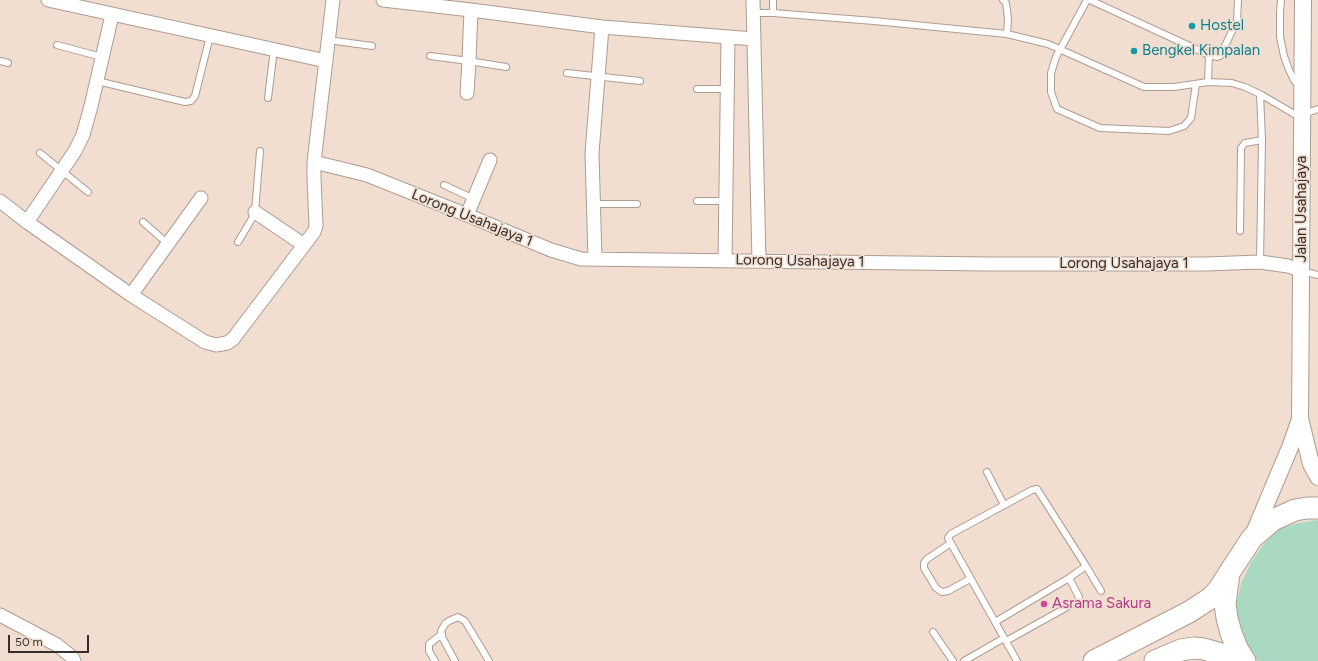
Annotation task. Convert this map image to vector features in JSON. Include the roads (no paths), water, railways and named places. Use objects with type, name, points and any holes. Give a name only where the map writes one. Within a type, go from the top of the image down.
[{"type":"highway","points":[[1094,661],[1189,612],[1212,597],[1219,589],[1252,538],[1273,520],[1295,510],[1318,508]]},
{"type":"highway","points":[[1229,573],[1225,604],[1227,618],[1237,648],[1245,661]]},
{"type":"highway","points":[[1155,661],[1181,650],[1194,648],[1225,654],[1239,661]]},
{"type":"street","points":[[48,0],[326,61]]},
{"type":"street","points":[[0,201],[27,222],[131,295],[206,342],[221,345],[233,339],[314,232],[316,226],[314,162],[333,0]]},
{"type":"street","points":[[383,0],[602,27],[754,39]]},
{"type":"street","name":"Jalan Usahajaya","points":[[1303,0],[1300,418],[1311,464],[1318,477]]},
{"type":"street","points":[[753,6],[759,261]]},
{"type":"street","points":[[467,93],[470,61],[471,10]]},
{"type":"street","points":[[27,222],[75,151],[84,135],[112,15]]},
{"type":"street","points":[[595,259],[592,153],[602,27]]},
{"type":"street","points":[[725,261],[728,36]]},
{"type":"street","points":[[467,215],[490,160]]},
{"type":"street","name":"Lorong Usahajaya 1","points":[[314,162],[367,175],[551,250],[582,259],[1019,264],[1206,264],[1260,262],[1288,266],[1302,271]]},
{"type":"street","points":[[131,295],[201,198]]},
{"type":"street","points":[[255,212],[304,245]]},
{"type":"street","name":"Jalan Usahajaya","points":[[1252,538],[1292,445],[1300,418]]},
{"type":"street","points":[[0,615],[57,645],[72,657],[74,661]]},
{"type":"lane","points":[[773,0],[773,13]]},
{"type":"lane","points":[[1003,0],[1006,3],[1008,19],[1006,34]]},
{"type":"lane","points":[[1087,0],[1056,57],[1051,73],[1051,92],[1057,110],[1100,128],[1169,132],[1184,126],[1191,118],[1196,84]]},
{"type":"lane","points":[[1090,0],[1216,57],[1220,56],[1238,21],[1238,0]]},
{"type":"lane","points":[[1281,0],[1280,36],[1284,56],[1295,82],[1302,88]]},
{"type":"lane","points":[[753,6],[773,13],[1006,34],[1048,44],[1144,87],[1174,87],[1208,82],[1232,83],[1260,94],[1296,115],[1301,115],[1318,109]]},
{"type":"lane","points":[[97,81],[185,102],[191,101],[195,96],[210,36]]},
{"type":"lane","points":[[328,40],[372,46]]},
{"type":"lane","points":[[57,45],[102,57]]},
{"type":"lane","points":[[268,98],[274,49]]},
{"type":"lane","points":[[1208,82],[1209,55]]},
{"type":"lane","points":[[430,56],[506,67]]},
{"type":"lane","points":[[0,61],[8,63]]},
{"type":"lane","points":[[567,73],[640,81]]},
{"type":"lane","points":[[697,89],[727,90]]},
{"type":"lane","points":[[1260,94],[1262,140],[1260,262]]},
{"type":"lane","points":[[1240,231],[1241,148],[1245,142],[1262,140]]},
{"type":"lane","points":[[238,242],[255,212],[260,151]]},
{"type":"lane","points":[[40,153],[88,192]]},
{"type":"lane","points":[[444,185],[474,199]]},
{"type":"lane","points":[[697,202],[726,201]]},
{"type":"lane","points":[[593,204],[638,204]]},
{"type":"lane","points":[[143,222],[168,244]]},
{"type":"lane","points":[[1302,271],[1318,275]]},
{"type":"lane","points":[[987,472],[1004,505]]},
{"type":"lane","points":[[1017,661],[948,538],[951,534],[1032,490],[1037,489],[1101,591]]},
{"type":"lane","points":[[951,543],[927,560],[924,563],[924,568],[936,588],[942,592],[948,591],[970,579]]},
{"type":"lane","points":[[995,622],[1069,578],[1086,566]]},
{"type":"lane","points":[[964,661],[1078,601],[1080,597],[1069,578]]},
{"type":"lane","points":[[455,661],[441,631],[445,624],[458,617],[465,621],[489,661]]},
{"type":"lane","points":[[933,632],[953,661]]},
{"type":"lane","points":[[435,661],[429,651],[429,644],[442,634]]},
{"type":"place","name":"Hostel","points":[[1192,26]]},
{"type":"place","name":"Bengkel Kimpalan","points":[[1134,51]]},
{"type":"place","name":"Asrama Sakura","points":[[1044,604]]}]
